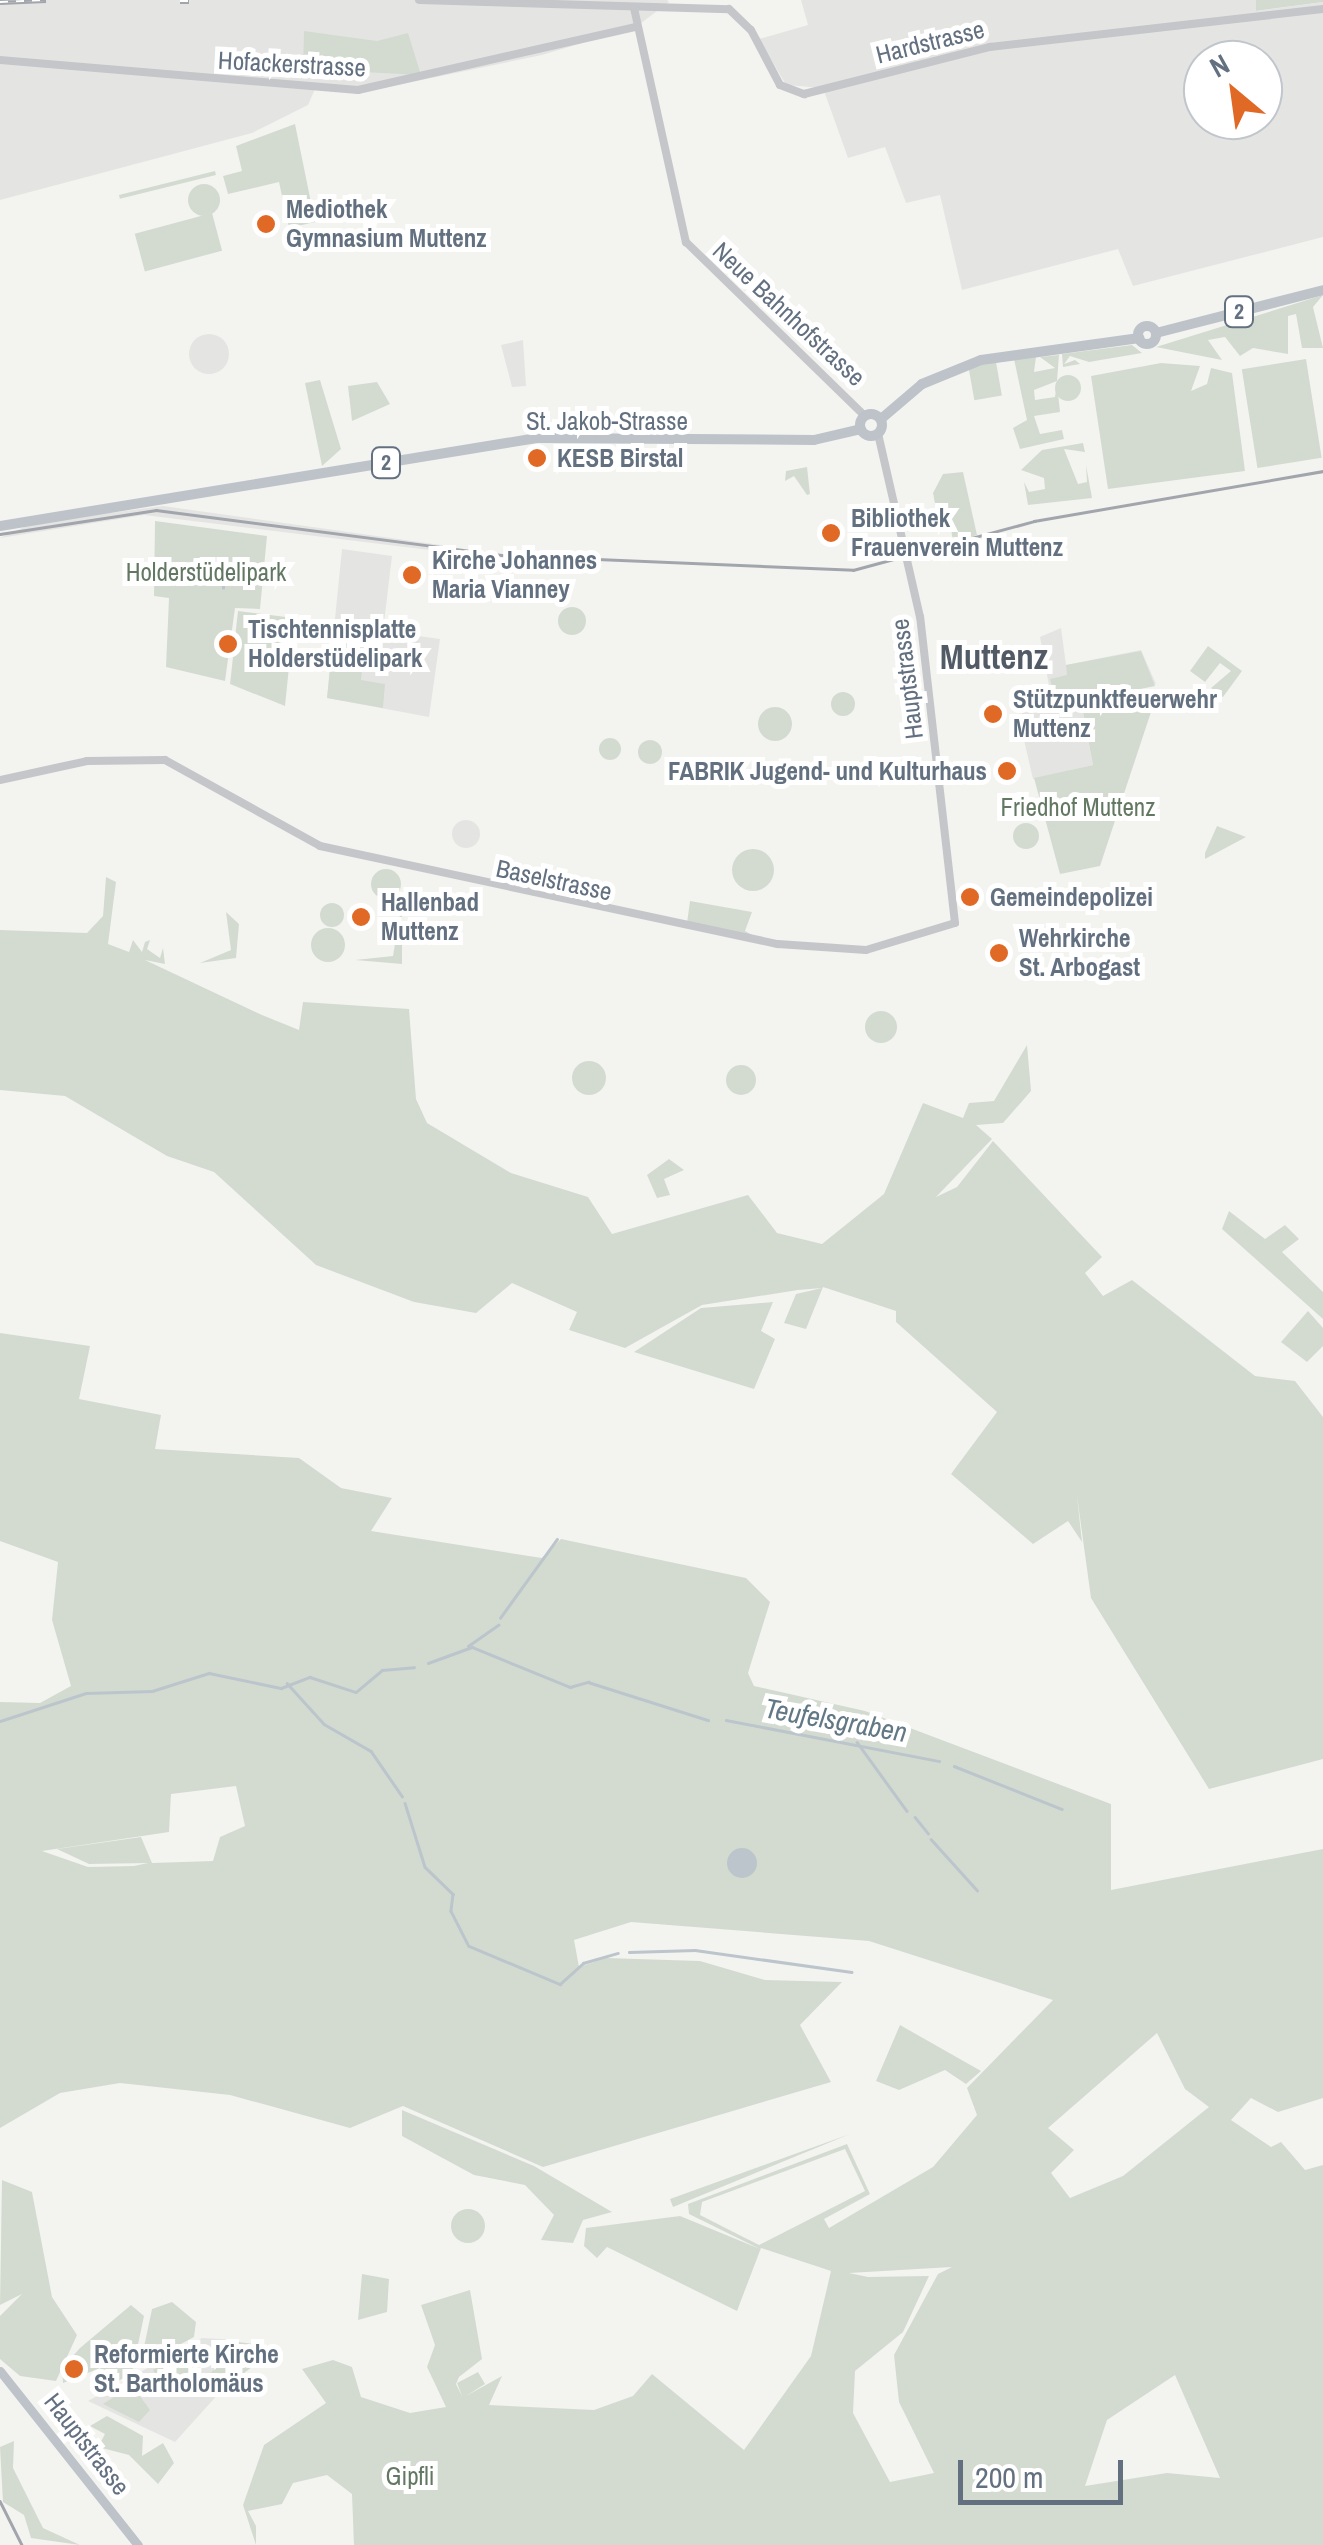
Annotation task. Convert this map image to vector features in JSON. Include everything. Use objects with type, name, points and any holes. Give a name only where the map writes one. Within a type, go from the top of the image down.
[{"type":"main road","name":"2","points":[[881,420],[922,384],[981,360],[1138,338],[1145,326],[1156,333],[1323,290]]},
{"type":"main road","points":[[865,416],[881,420],[878,434],[861,430],[865,416]]},
{"type":"main road","name":"St. Jakob-Strasse","points":[[0,526],[515,440],[814,440],[861,430]]},
{"type":"main road","name":"Hauptstrasse","points":[[0,2371],[138,2545]]},
{"type":"street","points":[[419,0],[634,8]]},
{"type":"street","name":"Neue Bahnhofstrasse","points":[[634,8],[686,242],[865,416]]},
{"type":"street","name":"Hardstrasse","points":[[634,8],[737,13],[788,90],[814,93],[990,47],[1323,10]]},
{"type":"street","name":"Hofackerstrasse","points":[[0,60],[358,90],[636,27]]},
{"type":"street","name":"Hauptstrasse","points":[[878,434],[920,617],[955,923]]},
{"type":"street","name":"Baselstrasse","points":[[0,780],[87,761],[165,760],[320,846],[538,898],[847,951],[955,923]]},
{"type":"shaded area","points":[[0,0],[669,2],[636,27],[542,55],[383,88],[315,89],[308,105],[252,133],[0,200]]},
{"type":"shaded area","points":[[801,0],[1256,0],[1257,11],[1323,2],[1323,237],[1133,286],[1118,249],[962,290],[940,195],[906,203],[885,147],[848,158],[823,88],[786,85],[759,39],[808,25]]},
{"type":"shaded area","points":[[209,334],[223,340],[229,354],[223,368],[209,374],[195,368],[189,354],[195,340]]},
{"type":"shaded area","points":[[523,340],[526,386],[512,387],[501,345]]},
{"type":"shaded area","points":[[163,506],[455,547],[454,553],[144,515],[0,538],[33,523]]},
{"type":"shaded area","points":[[342,549],[392,556],[383,631],[440,639],[429,717],[327,698]]},
{"type":"shaded area","points":[[1061,628],[1066,665],[1141,650],[1156,684],[1081,702],[1093,765],[1033,779],[1018,714],[1053,707],[1040,637]]},
{"type":"shaded area","points":[[466,820],[476,824],[480,834],[476,844],[466,848],[456,844],[452,834],[456,824]]},
{"type":"shaded area","points":[[742,1848],[756,1857],[757,1863],[748,1877],[742,1878],[728,1869],[727,1863],[736,1849]]},
{"type":"shaded area","points":[[202,2338],[238,2340],[234,2356],[209,2376],[221,2391],[175,2442],[88,2401]]},
{"type":"green space","points":[[1256,0],[1323,0],[1323,2],[1256,11]]},
{"type":"green space","points":[[304,31],[377,41],[408,33],[421,75],[303,69]]},
{"type":"green space","points":[[295,124],[315,222],[289,228],[279,182],[228,194],[223,176],[242,171],[236,146]]},
{"type":"green space","points":[[215,171],[216,175],[120,199],[119,195]]},
{"type":"green space","points":[[204,184],[215,189],[220,200],[215,211],[204,216],[193,211],[188,200],[193,189]]},
{"type":"green space","points":[[212,213],[222,251],[145,271],[135,234]]},
{"type":"green space","points":[[1323,295],[1313,307],[1323,348],[1302,348],[1296,314],[1288,316],[1288,354],[1253,348],[1240,356],[1225,337],[1208,340],[1222,360],[1156,347]]},
{"type":"green space","points":[[1132,345],[1142,353],[1089,362],[1070,356],[1064,364],[1075,360],[1080,364],[1063,367],[1062,354]]},
{"type":"green space","points":[[1059,355],[1057,381],[1034,390],[1035,400],[1055,397],[1057,383],[1060,412],[1034,416],[1040,434],[1062,430],[1064,439],[1020,449],[1013,428],[1027,420],[1014,359],[1036,357],[1034,372],[1055,368],[1040,357]]},
{"type":"green space","points":[[1306,359],[1322,458],[1257,468],[1242,369]]},
{"type":"green space","points":[[996,362],[1002,395],[974,400],[968,367]]},
{"type":"green space","points":[[1161,363],[1200,366],[1191,391],[1207,384],[1211,368],[1232,373],[1245,471],[1108,489],[1091,376]]},
{"type":"green space","points":[[1068,375],[1077,379],[1081,388],[1077,397],[1068,401],[1059,397],[1055,388],[1059,379]]},
{"type":"green space","points":[[320,380],[341,449],[322,466],[305,383]]},
{"type":"green space","points":[[377,382],[390,404],[352,421],[348,386]]},
{"type":"green space","points":[[1083,443],[1085,452],[1064,449],[1078,484],[1087,482],[1086,465],[1092,498],[1028,505],[1024,482],[1029,492],[1045,489],[1044,478],[1021,470],[1042,450]]},
{"type":"green space","points":[[807,467],[807,495],[794,476],[785,481],[786,471]]},
{"type":"green space","points":[[963,472],[977,535],[953,543],[949,513],[937,514],[933,493],[943,474]]},
{"type":"green space","name":"Holderstüdelipark","points":[[155,521],[267,536],[260,609],[235,608],[225,681],[166,667],[169,598],[154,596]]},
{"type":"green space","points":[[572,607],[582,611],[586,621],[582,631],[572,635],[562,631],[558,621],[562,611]]},
{"type":"green space","points":[[238,611],[294,618],[285,706],[230,684]]},
{"type":"green space","points":[[1208,646],[1242,671],[1223,697],[1211,688],[1231,671],[1220,663],[1205,682],[1190,671]]},
{"type":"green space","points":[[1141,651],[1155,686],[1057,706],[1050,679],[1067,675],[1066,665]]},
{"type":"green space","points":[[331,659],[363,662],[361,680],[385,684],[383,708],[327,698]]},
{"type":"green space","name":"Friedhof Muttenz","points":[[1158,691],[1100,866],[1060,874],[1034,778],[1093,765],[1081,702]]},
{"type":"green space","points":[[838,692],[848,692],[855,704],[848,716],[838,716],[831,709],[831,699]]},
{"type":"green space","points":[[775,707],[787,712],[792,724],[787,736],[775,741],[763,736],[758,724],[763,712]]},
{"type":"green space","points":[[610,738],[618,741],[618,757],[610,760],[602,757],[599,749],[602,741]]},
{"type":"green space","points":[[650,740],[659,743],[659,761],[650,764],[641,761],[638,752],[641,743]]},
{"type":"green space","points":[[1026,823],[1035,827],[1039,836],[1035,845],[1026,849],[1017,845],[1013,836],[1017,827]]},
{"type":"green space","points":[[1217,826],[1246,837],[1205,859],[1205,853]]},
{"type":"green space","points":[[753,849],[768,855],[774,870],[768,885],[753,891],[738,885],[732,870],[738,855]]},
{"type":"green space","points":[[386,869],[396,874],[401,884],[396,894],[386,899],[376,894],[371,884],[376,874]]},
{"type":"green space","points":[[106,877],[116,882],[108,944],[129,952],[133,940],[142,952],[145,942],[150,940],[147,949],[160,958],[163,948],[165,964],[145,960],[262,1015],[299,1030],[303,1002],[409,1009],[416,1099],[427,1123],[511,1173],[588,1197],[612,1234],[748,1195],[777,1233],[822,1244],[884,1194],[923,1103],[963,1118],[969,1103],[994,1101],[1027,1045],[1031,1091],[1003,1123],[976,1125],[992,1139],[936,1197],[957,1187],[993,1141],[1102,1257],[1085,1273],[1103,1296],[1132,1280],[1255,1376],[1295,1381],[1323,1417],[1323,1759],[1209,1789],[1091,1598],[1077,1496],[1082,1542],[1068,1521],[1033,1544],[951,1474],[997,1412],[896,1322],[896,1311],[823,1287],[806,1329],[784,1323],[796,1294],[822,1288],[798,1290],[702,1305],[625,1348],[569,1330],[577,1312],[512,1283],[476,1313],[414,1302],[316,1265],[214,1172],[167,1156],[65,1096],[0,1090],[0,930],[87,933],[103,916]]},
{"type":"green space","points":[[690,901],[752,912],[745,931],[756,937],[687,923]]},
{"type":"green space","points":[[402,902],[402,964],[355,960],[393,956]]},
{"type":"green space","points":[[327,903],[337,903],[344,915],[337,927],[327,927],[320,920],[320,910]]},
{"type":"green space","points":[[226,912],[239,924],[236,958],[200,963],[231,950]]},
{"type":"green space","points":[[328,928],[340,933],[345,945],[340,957],[328,962],[316,957],[311,945],[316,933]]},
{"type":"green space","points":[[881,1011],[893,1015],[897,1027],[893,1039],[881,1043],[869,1039],[865,1027],[869,1015]]},
{"type":"green space","points":[[589,1061],[601,1066],[606,1078],[601,1090],[589,1095],[577,1090],[572,1078],[577,1066]]},
{"type":"green space","points":[[741,1065],[755,1074],[756,1080],[747,1094],[741,1095],[727,1086],[726,1080],[735,1066]]},
{"type":"green space","points":[[669,1159],[684,1170],[664,1179],[670,1195],[657,1198],[647,1175]]},
{"type":"green space","points":[[1229,1211],[1265,1239],[1285,1225],[1299,1239],[1282,1252],[1323,1292],[1323,1319],[1222,1229]]},
{"type":"green space","points":[[773,1302],[761,1331],[775,1339],[754,1389],[634,1352],[701,1308]]},
{"type":"green space","points":[[1308,1311],[1323,1328],[1323,1346],[1307,1362],[1281,1342]]},
{"type":"green space","name":"Gipfli","points":[[0,1333],[90,1346],[79,1399],[161,1415],[155,1449],[299,1458],[341,1488],[392,1498],[371,1531],[542,1558],[561,1539],[746,1578],[770,1602],[748,1673],[754,1686],[865,1711],[1111,1804],[1111,1890],[1323,1849],[1323,2098],[1278,2112],[1251,2098],[1231,2120],[1271,2147],[1281,2142],[1305,2170],[1323,2165],[1323,2545],[354,2545],[352,2494],[327,2475],[293,2483],[282,2504],[248,2511],[256,2526],[256,2545],[243,2505],[264,2445],[326,2403],[302,2369],[333,2360],[352,2367],[361,2397],[410,2413],[446,2407],[427,2367],[435,2345],[421,2305],[470,2290],[482,2359],[459,2377],[456,2384],[462,2396],[457,2383],[478,2372],[485,2384],[466,2396],[502,2376],[489,2405],[594,2410],[633,2396],[652,2374],[744,2450],[811,2356],[831,2271],[761,2248],[737,2311],[607,2247],[597,2258],[584,2246],[586,2228],[680,2216],[760,2249],[689,2214],[688,2204],[847,2144],[870,2194],[824,2219],[829,2228],[933,2167],[977,2115],[967,2088],[1053,2000],[869,1941],[631,1922],[574,1940],[579,1967],[606,1958],[700,1961],[765,1980],[842,1982],[800,2025],[831,2082],[543,2167],[403,2106],[350,2128],[230,2095],[120,2083],[60,2093],[0,2128],[0,1702],[40,1703],[71,1686],[52,1620],[58,1562],[0,1541]],"holes":[[[236,1786],[245,1826],[220,1837],[213,1861],[152,1863],[141,1837],[57,1849],[89,1864],[148,1863],[134,1866],[88,1867],[42,1851],[169,1832],[171,1794]],[[1157,2033],[1185,2089],[1209,2107],[1123,2176],[1070,2198],[1051,2173],[1074,2150],[1048,2128]],[[845,2149],[865,2191],[759,2245],[700,2215],[702,2202]],[[952,2267],[938,2274],[894,2355],[899,2402],[934,2473],[890,2482],[853,2413],[855,2371],[903,2332],[929,2276],[868,2277],[849,2273]],[[1175,2375],[1220,2478],[1167,2473],[1085,2486],[1107,2420]]]},
{"type":"green space","points":[[900,2025],[981,2071],[966,2084],[945,2070],[899,2090],[876,2081]]},
{"type":"green space","points":[[402,2110],[534,2166],[612,2212],[583,2220],[573,2243],[541,2240],[554,2215],[525,2185],[474,2175],[402,2136]]},
{"type":"green space","points":[[850,2134],[673,2207],[670,2199]]},
{"type":"green space","points":[[2,2180],[32,2192],[52,2297],[77,2335],[56,2381],[20,2376],[0,2359],[0,2316],[22,2294],[0,2305]]},
{"type":"green space","points":[[468,2209],[480,2214],[485,2226],[480,2238],[468,2243],[456,2238],[451,2226],[456,2214]]},
{"type":"green space","points":[[362,2274],[389,2279],[387,2312],[358,2320]]},
{"type":"green space","points":[[172,2302],[196,2322],[194,2337],[140,2366],[152,2309]]},
{"type":"green space","points":[[131,2305],[144,2316],[132,2373],[113,2384],[100,2368],[63,2383],[62,2368]]},
{"type":"green space","points":[[238,2342],[263,2345],[262,2359],[221,2391],[208,2376]]},
{"type":"green space","points":[[179,2353],[198,2366],[164,2387],[153,2370]]},
{"type":"green space","points":[[132,2385],[150,2410],[139,2422],[103,2404]]},
{"type":"green space","points":[[107,2416],[143,2436],[142,2456],[163,2443],[174,2463],[158,2484],[129,2455],[98,2447],[105,2434],[90,2426]]},
{"type":"green space","points":[[14,2441],[13,2468],[43,2528],[80,2545],[31,2538],[24,2515],[3,2502],[0,2447]]},
{"type":"waterway","points":[[223,577],[223,588]]},
{"type":"waterway","points":[[500,1618],[557,1539]]},
{"type":"waterway","points":[[468,1646],[498,1625]]},
{"type":"waterway","name":"Teufelsgraben","points":[[428,1663],[472,1647],[570,1687],[588,1682],[708,1720]]},
{"type":"waterway","name":"Teufelsgraben","points":[[0,1721],[86,1693],[152,1691],[209,1673],[281,1688],[310,1677],[356,1692],[382,1670],[414,1667]]},
{"type":"waterway","points":[[287,1683],[324,1724],[371,1751],[402,1796]]},
{"type":"waterway","name":"Teufelsgraben","points":[[726,1720],[939,1761]]},
{"type":"waterway","points":[[857,1742],[907,1811]]},
{"type":"waterway","name":"Teufelsgraben","points":[[954,1766],[1062,1809]]},
{"type":"waterway","points":[[405,1803],[425,1867],[453,1894],[451,1911],[469,1946],[560,1984],[583,1963],[618,1953]]},
{"type":"waterway","points":[[915,1817],[928,1833]]},
{"type":"waterway","points":[[931,1839],[977,1890]]},
{"type":"waterway","points":[[629,1952],[695,1950],[851,1972]]},
{"type":"tram line","points":[[0,534],[156,510],[501,555],[853,570],[1034,521],[1323,471]]},
{"type":"tram line","points":[[0,2501],[22,2545]]},
{"type":"railway","points":[[0,2],[46,0]]},
{"type":"railway","points":[[180,1],[189,1]]},
{"type":"place","name":"Mediothek Gymnasium Muttenz","points":[[266,224]]},
{"type":"place","name":"KESB Birstal","points":[[537,458]]},
{"type":"place","name":"Bibliothek Frauenverein Muttenz","points":[[831,533]]},
{"type":"place","name":"Kirche Johannes Maria Vianney","points":[[412,575]]},
{"type":"place","name":"Tischtennisplatte Holderstüdelipark","points":[[228,644]]},
{"type":"place","name":"Stützpunktfeuerwehr Muttenz","points":[[993,714]]},
{"type":"place","name":"FABRIK Jugend- und Kulturhaus","points":[[1007,771]]},
{"type":"place","name":"Gemeindepolizei","points":[[970,897]]},
{"type":"place","name":"Hallenbad Muttenz","points":[[361,917]]},
{"type":"place","name":"Wehrkirche St. Arbogast","points":[[999,953]]},
{"type":"place","name":"Reformierte Kirche St. Bartholomäus","points":[[74,2369]]},
{"type":"district","name":"Muttenz","points":[[994,657]]}]
